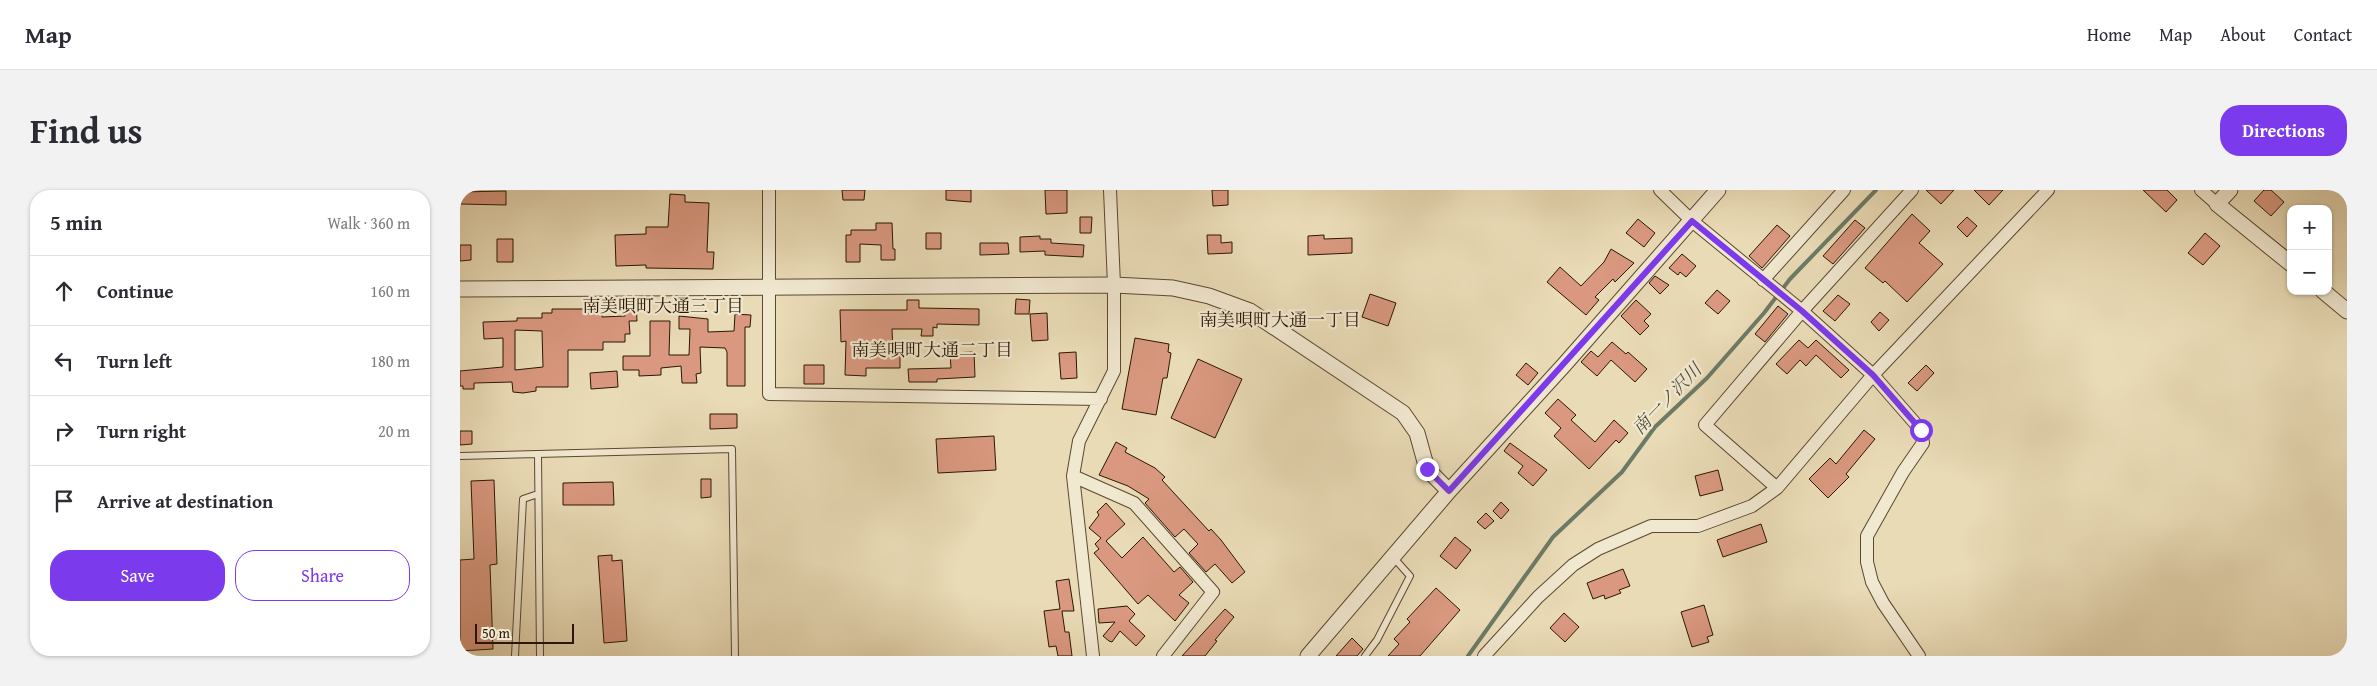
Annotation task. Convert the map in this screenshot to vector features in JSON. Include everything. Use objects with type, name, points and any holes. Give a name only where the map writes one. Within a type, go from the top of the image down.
[{"type":"street","points":[[769,190],[770,394],[1101,399]]},
{"type":"street","points":[[1093,656],[1073,476],[1080,441],[1114,371],[1114,285],[1110,190]]},
{"type":"street","points":[[1660,190],[1692,221],[1802,311],[1873,375],[1921,430],[1923,443],[1903,472],[1867,536],[1867,562],[1872,582],[1883,604],[1919,656]]},
{"type":"street","points":[[1308,656],[1449,491],[1718,190]]},
{"type":"street","points":[[1767,283],[1844,190]]},
{"type":"street","points":[[1777,488],[1705,426],[1802,311],[1912,190]]},
{"type":"street","points":[[2201,190],[2287,261]]},
{"type":"street","points":[[2217,204],[2230,190]]},
{"type":"street","points":[[1484,656],[1538,597],[1573,565],[1598,550],[1651,526],[1698,526],[1752,506],[1777,488],[1873,375],[2045,191]]},
{"type":"street","points":[[460,289],[1114,285],[1173,288],[1209,296],[1250,311],[1403,413],[1416,433],[1427,469],[1449,491]]},
{"type":"street","points":[[2328,295],[2347,311]]},
{"type":"street","points":[[1073,476],[1134,503],[1214,592],[1163,656]]},
{"type":"lane","points":[[460,456],[732,449],[735,656]]},
{"type":"lane","points":[[538,454],[540,656]]},
{"type":"lane","points":[[515,656],[523,498],[538,494]]},
{"type":"lane","points":[[1365,656],[1377,640],[1410,576],[1393,557]]},
{"type":"building","points":[[842,190],[865,190],[864,200],[843,200]]},
{"type":"building","points":[[946,190],[971,190],[971,202],[946,200]]},
{"type":"building","points":[[1045,190],[1067,190],[1067,213],[1046,214]]},
{"type":"building","points":[[1212,190],[1228,190],[1228,205],[1213,206]]},
{"type":"building","points":[[1926,190],[1954,190],[1941,204]]},
{"type":"building","points":[[1974,190],[2003,190],[1989,205]]},
{"type":"building","points":[[2143,190],[2167,190],[2177,200],[2166,212]]},
{"type":"building","points":[[2264,190],[2271,190],[2284,202],[2271,216],[2254,201]]},
{"type":"building","points":[[506,191],[506,205],[460,204],[460,192]]},
{"type":"building","points":[[670,194],[685,195],[685,202],[709,203],[707,252],[714,252],[713,269],[646,268],[646,265],[616,266],[615,235],[646,234],[646,227],[668,227]]},
{"type":"building","points":[[1912,214],[1930,231],[1919,243],[1943,264],[1907,302],[1885,281],[1883,283],[1865,268]]},
{"type":"building","points":[[1080,217],[1092,217],[1091,233],[1080,233]]},
{"type":"building","points":[[1967,217],[1977,226],[1967,237],[1957,227]]},
{"type":"building","points":[[1638,219],[1655,233],[1644,247],[1626,233]]},
{"type":"building","points":[[1855,220],[1865,228],[1833,264],[1823,256]]},
{"type":"building","points":[[876,223],[892,223],[895,260],[881,260],[881,245],[860,244],[860,262],[846,262],[846,235],[851,235],[851,230],[876,230]]},
{"type":"building","points":[[1777,225],[1790,236],[1762,268],[1749,256]]},
{"type":"building","points":[[926,233],[941,233],[941,249],[926,249]]},
{"type":"building","points":[[2205,233],[2220,246],[2203,265],[2188,253]]},
{"type":"building","points":[[1207,235],[1221,235],[1221,243],[1232,242],[1232,253],[1208,254]]},
{"type":"building","points":[[1324,235],[1324,239],[1352,238],[1352,253],[1308,255],[1308,236]]},
{"type":"building","points":[[1040,236],[1040,239],[1051,239],[1051,243],[1084,245],[1083,257],[1045,255],[1045,251],[1020,252],[1020,237]]},
{"type":"building","points":[[497,239],[513,239],[513,262],[497,262]]},
{"type":"building","points":[[980,243],[1008,243],[1009,254],[980,255]]},
{"type":"building","points":[[460,245],[471,245],[471,260],[460,261]]},
{"type":"building","points":[[1611,249],[1634,263],[1615,282],[1613,279],[1595,297],[1599,300],[1586,315],[1547,282],[1560,267],[1581,286],[1604,262]]},
{"type":"building","points":[[1682,254],[1696,266],[1686,277],[1680,272],[1678,275],[1669,268]]},
{"type":"building","points":[[1655,276],[1669,285],[1660,294],[1649,283]]},
{"type":"building","points":[[1717,290],[1730,301],[1718,314],[1705,303]]},
{"type":"building","points":[[1370,294],[1396,303],[1388,326],[1362,317]]},
{"type":"building","points":[[1838,295],[1850,304],[1835,321],[1823,311]]},
{"type":"building","points":[[1016,299],[1030,300],[1029,314],[1015,314]]},
{"type":"building","points":[[907,300],[919,300],[919,308],[979,309],[979,325],[937,324],[937,328],[933,327],[933,336],[921,336],[922,329],[892,329],[893,351],[900,351],[900,368],[866,368],[866,376],[845,375],[846,341],[841,342],[840,310],[907,310]]},
{"type":"building","points":[[1636,300],[1651,314],[1644,321],[1649,326],[1640,335],[1621,316]]},
{"type":"building","points":[[636,303],[637,321],[629,321],[630,334],[625,334],[625,342],[603,342],[603,350],[568,350],[568,387],[536,387],[536,391],[523,393],[513,392],[512,382],[474,383],[474,389],[463,389],[463,386],[460,386],[460,371],[503,367],[503,338],[484,339],[483,322],[517,321],[517,318],[542,318],[542,313],[552,313],[552,309],[585,309],[585,313],[602,313],[602,317],[625,316],[624,304]],"holes":[[[515,330],[542,331],[543,367],[515,370]]]},
{"type":"building","points":[[1778,306],[1788,314],[1765,342],[1755,334]]},
{"type":"building","points":[[1880,312],[1889,320],[1879,331],[1871,322]]},
{"type":"building","points":[[1047,313],[1048,340],[1032,341],[1030,314]]},
{"type":"building","points":[[735,314],[751,315],[750,327],[745,327],[745,386],[727,386],[727,352],[725,348],[700,347],[701,373],[696,374],[697,383],[682,383],[681,366],[661,368],[661,375],[639,376],[639,370],[623,370],[623,356],[650,356],[650,321],[670,321],[669,355],[689,355],[690,329],[679,329],[679,316],[708,319],[708,332],[734,331]]},
{"type":"building","points":[[1135,338],[1169,344],[1168,352],[1171,353],[1167,378],[1163,378],[1156,415],[1122,409]]},
{"type":"building","points":[[1799,340],[1808,348],[1816,340],[1849,370],[1841,378],[1816,355],[1806,366],[1800,360],[1787,374],[1776,364]]},
{"type":"building","points":[[1612,342],[1626,354],[1628,352],[1647,369],[1635,382],[1611,360],[1597,376],[1581,362],[1591,351],[1598,357]]},
{"type":"building","points":[[974,352],[975,377],[937,379],[937,382],[909,382],[908,369],[951,368],[950,353]]},
{"type":"building","points":[[1076,352],[1077,378],[1061,379],[1059,353]]},
{"type":"building","points":[[1198,359],[1242,379],[1215,438],[1171,418]]},
{"type":"building","points":[[1526,363],[1538,373],[1528,385],[1516,375]]},
{"type":"building","points":[[804,365],[824,365],[824,384],[804,384]]},
{"type":"building","points":[[1926,365],[1934,373],[1917,391],[1908,383]]},
{"type":"building","points":[[617,371],[618,387],[591,389],[590,373]]},
{"type":"building","points":[[1558,399],[1576,415],[1571,420],[1595,442],[1614,420],[1628,433],[1619,443],[1616,440],[1589,469],[1554,436],[1561,428],[1545,413]]},
{"type":"building","points":[[710,414],[737,414],[737,428],[710,429]]},
{"type":"building","points":[[1864,430],[1875,439],[1846,474],[1849,477],[1828,498],[1809,479],[1830,458],[1836,464]]},
{"type":"building","points":[[460,431],[472,431],[472,444],[460,445]]},
{"type":"building","points":[[994,436],[996,470],[938,473],[936,439]]},
{"type":"building","points":[[1116,442],[1127,448],[1125,452],[1155,468],[1165,477],[1162,480],[1209,531],[1211,529],[1221,540],[1245,572],[1232,583],[1215,564],[1206,572],[1189,553],[1198,544],[1184,529],[1175,537],[1145,503],[1149,499],[1128,486],[1099,475]]},
{"type":"building","points":[[1510,443],[1547,470],[1533,486],[1518,473],[1523,466],[1504,451]]},
{"type":"building","points":[[1718,470],[1723,490],[1700,496],[1695,476]]},
{"type":"building","points":[[701,479],[711,479],[711,497],[701,498]]},
{"type":"building","points":[[494,480],[497,564],[490,565],[493,649],[460,651],[460,560],[474,559],[471,481]]},
{"type":"building","points":[[613,482],[614,505],[563,505],[563,483]]},
{"type":"building","points":[[1501,502],[1509,510],[1501,519],[1493,511]]},
{"type":"building","points":[[1106,503],[1125,524],[1106,541],[1122,558],[1143,537],[1174,572],[1180,567],[1193,582],[1179,595],[1189,603],[1175,621],[1148,595],[1138,604],[1094,553],[1099,549],[1095,544],[1101,538],[1089,528],[1099,515],[1097,512]]},
{"type":"building","points":[[1486,513],[1494,521],[1485,529],[1477,522]]},
{"type":"building","points":[[1761,524],[1767,542],[1723,557],[1717,540]]},
{"type":"building","points":[[1455,537],[1471,550],[1456,569],[1440,556]]},
{"type":"building","points":[[612,555],[612,561],[622,560],[627,641],[604,643],[598,556]]},
{"type":"building","points":[[1623,569],[1630,586],[1619,590],[1621,593],[1605,599],[1604,595],[1593,599],[1587,583]]},
{"type":"building","points":[[1069,579],[1074,611],[1062,611],[1065,632],[1069,632],[1072,656],[1058,656],[1056,646],[1049,647],[1044,611],[1060,609],[1056,581]]},
{"type":"building","points":[[1436,588],[1460,610],[1420,656],[1388,656],[1399,644],[1394,639],[1410,622],[1407,619]]},
{"type":"building","points":[[1704,605],[1713,635],[1707,637],[1709,642],[1692,647],[1681,612]]},
{"type":"building","points":[[1127,606],[1135,614],[1129,621],[1145,636],[1136,646],[1120,631],[1112,642],[1109,641],[1103,636],[1115,622],[1099,623],[1098,609]]},
{"type":"building","points":[[1225,609],[1234,617],[1215,640],[1217,641],[1205,656],[1182,656]]},
{"type":"building","points":[[1564,613],[1579,627],[1565,642],[1550,628]]},
{"type":"building","points":[[1352,638],[1363,649],[1357,656],[1336,656]]},
{"type":"waterway","name":"南一ノ沢川","points":[[1468,656],[1553,537],[1622,472],[1655,427],[1707,378],[1764,313],[1790,279],[1876,190]]},
{"type":"district","name":"南美唄町大通三丁目","points":[[663,306]]},
{"type":"district","name":"南美唄町大通一丁目","points":[[1280,320]]},
{"type":"district","name":"南美唄町大通二丁目","points":[[932,350]]},
{"type":"route","points":[[1427,469],[1449,491],[1692,221],[1802,311],[1873,375],[1921,430]]}]
